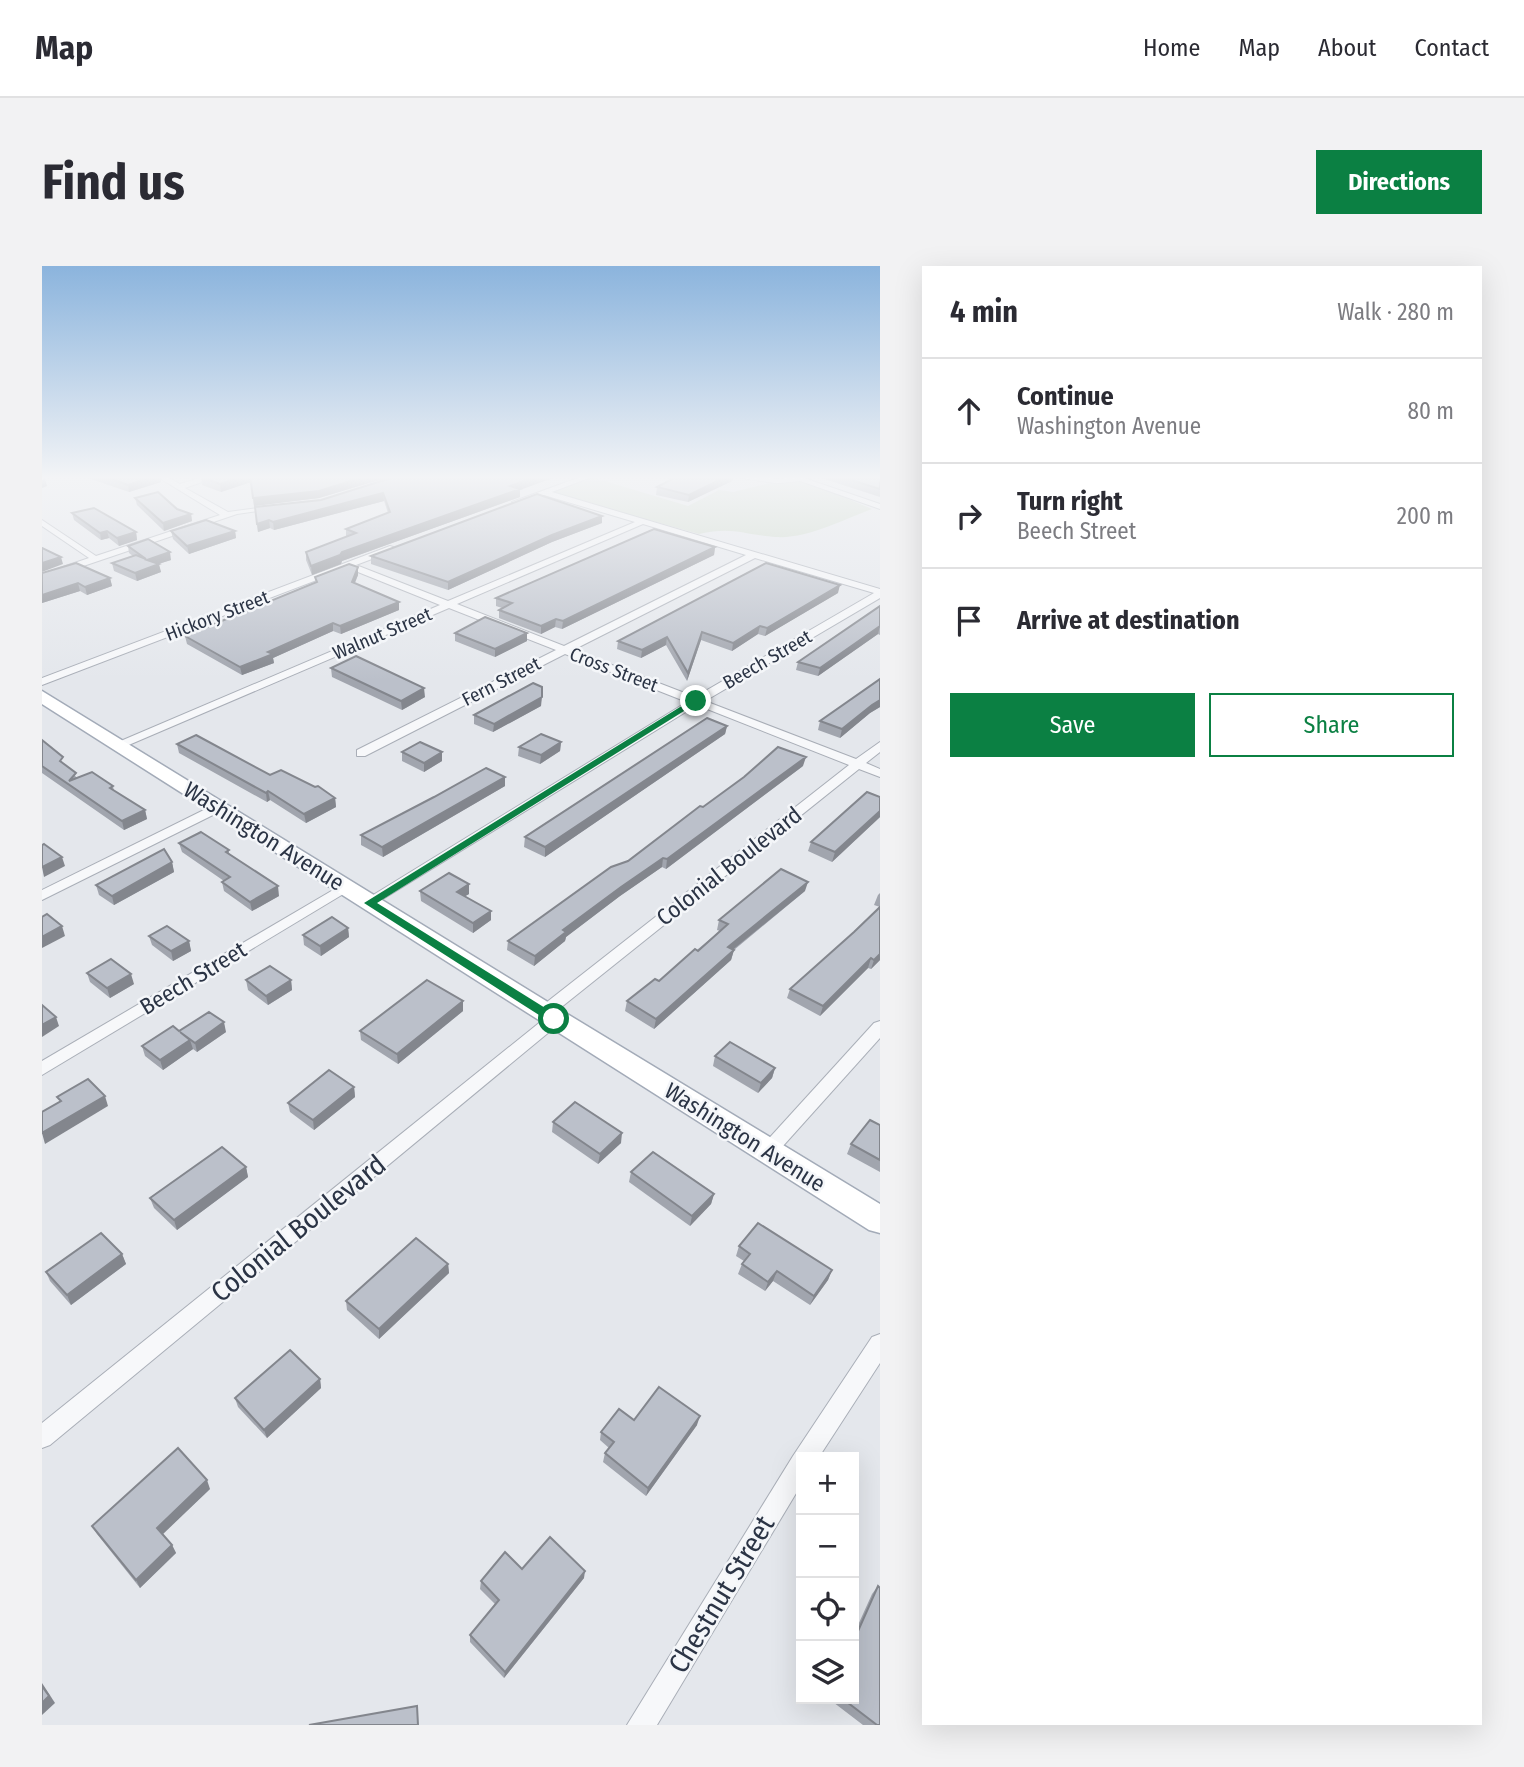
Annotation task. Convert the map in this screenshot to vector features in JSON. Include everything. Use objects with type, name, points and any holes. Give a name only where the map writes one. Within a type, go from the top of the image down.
[{"type":"main road","name":"Washington Avenue","points":[[42,696],[549,1016],[880,1220]]},
{"type":"street","points":[[74,544],[95,559]]},
{"type":"street","points":[[42,577],[140,544]]},
{"type":"street","name":"Walnut Street","points":[[120,745],[590,544]]},
{"type":"street","points":[[722,544],[880,593]]},
{"type":"street","name":"Hickory Street","points":[[42,682],[399,546]]},
{"type":"street","name":"Fern Street","points":[[361,753],[755,554]]},
{"type":"street","name":"Cross Street","points":[[347,565],[880,772]]},
{"type":"street","name":"Beech Street","points":[[369,903],[696,701],[880,593]]},
{"type":"street","name":"Colonial Boulevard","points":[[42,1437],[549,1016],[880,746]]},
{"type":"street","points":[[42,896],[218,807]]},
{"type":"street","name":"Beech Street","points":[[42,1069],[345,887]]},
{"type":"street","points":[[768,1151],[880,1027]]},
{"type":"street","points":[[809,1452],[880,1344]]},
{"type":"street","name":"Chestnut Street","points":[[641,1725],[796,1472]]},
{"type":"building","points":[[157,544],[170,552],[147,560],[159,564],[135,573],[112,563],[136,555],[146,559],[128,546]]},
{"type":"building","points":[[327,544],[364,544],[311,566],[306,552]]},
{"type":"building","points":[[403,544],[532,544],[448,582],[371,556]]},
{"type":"building","points":[[619,544],[705,544],[715,547],[563,621],[556,619],[541,626],[499,610],[512,603],[496,598]]},
{"type":"building","points":[[42,548],[61,557],[42,563]]},
{"type":"building","points":[[76,563],[110,578],[85,587],[78,583],[42,595],[42,573]]},
{"type":"building","points":[[766,563],[840,585],[767,628],[760,626],[733,643],[702,632],[688,673],[667,637],[642,650],[618,641]]},
{"type":"building","points":[[349,564],[358,567],[352,582],[399,602],[340,626],[333,623],[268,652],[273,654],[240,667],[185,636],[317,582],[315,577]]},
{"type":"building","points":[[880,606],[880,626],[820,668],[798,662]]},
{"type":"building","points":[[485,617],[527,633],[495,649],[455,633]]},
{"type":"building","points":[[356,656],[424,688],[401,701],[331,668]]},
{"type":"building","points":[[880,679],[880,700],[842,729],[820,721]]},
{"type":"building","points":[[533,683],[542,687],[542,697],[494,724],[474,715]]},
{"type":"building","points":[[707,718],[727,726],[545,847],[525,837]]},
{"type":"building","points":[[541,734],[561,742],[541,755],[519,747]]},
{"type":"building","points":[[196,735],[270,775],[281,770],[315,787],[318,786],[335,798],[304,814],[268,791],[266,793],[177,744]]},
{"type":"building","points":[[42,740],[63,757],[60,761],[76,773],[69,781],[92,772],[113,786],[110,788],[145,810],[122,821],[42,766]]},
{"type":"building","points":[[420,742],[442,752],[424,763],[402,752]]},
{"type":"building","points":[[778,747],[806,757],[667,859],[663,858],[621,887],[563,930],[566,932],[535,956],[508,941],[611,867],[628,861],[700,806],[703,807],[744,777]]},
{"type":"building","points":[[486,768],[505,777],[382,847],[361,835],[434,797]]},
{"type":"building","points":[[867,792],[880,797],[880,811],[835,852],[811,842]]},
{"type":"building","points":[[201,832],[278,886],[250,902],[222,882],[230,877],[179,843]]},
{"type":"building","points":[[42,845],[62,857],[42,867]]},
{"type":"building","points":[[164,849],[172,862],[112,896],[96,885]]},
{"type":"building","points":[[781,869],[808,882],[728,947],[734,950],[656,1019],[627,1001],[655,979],[659,981],[695,949],[698,951],[728,924],[719,920]]},
{"type":"building","points":[[449,873],[469,884],[457,892],[491,911],[473,923],[420,891]]},
{"type":"building","points":[[880,907],[880,954],[874,960],[871,958],[823,1006],[790,989],[854,932]]},
{"type":"building","points":[[47,914],[62,926],[42,937],[42,917]]},
{"type":"building","points":[[332,917],[348,928],[320,946],[303,935]]},
{"type":"building","points":[[167,926],[189,941],[171,951],[149,936]]},
{"type":"building","points":[[111,959],[131,974],[107,988],[87,973]]},
{"type":"building","points":[[270,966],[291,980],[266,996],[246,980]]},
{"type":"building","points":[[427,980],[463,1001],[397,1054],[360,1031]]},
{"type":"building","points":[[42,1005],[56,1017],[42,1025]]},
{"type":"building","points":[[209,1012],[224,1022],[195,1043],[180,1032],[190,1040],[160,1060],[142,1046],[173,1026],[179,1031]]},
{"type":"building","points":[[730,1042],[775,1068],[761,1083],[715,1056]]},
{"type":"building","points":[[329,1070],[354,1087],[313,1120],[288,1103]]},
{"type":"building","points":[[88,1079],[105,1096],[42,1133],[42,1112],[61,1101],[57,1097]]},
{"type":"building","points":[[575,1102],[622,1133],[600,1154],[553,1122]]},
{"type":"building","points":[[870,1120],[880,1125],[880,1160],[851,1144]]},
{"type":"building","points":[[222,1147],[246,1167],[174,1220],[150,1198]]},
{"type":"building","points":[[653,1152],[714,1194],[692,1216],[631,1172]]},
{"type":"building","points":[[758,1223],[832,1270],[814,1296],[777,1271],[768,1282],[742,1264],[750,1254],[739,1246]]},
{"type":"building","points":[[101,1233],[122,1254],[67,1295],[46,1272]]},
{"type":"building","points":[[416,1238],[448,1264],[379,1329],[346,1301]]},
{"type":"building","points":[[290,1350],[320,1379],[264,1430],[235,1398]]},
{"type":"building","points":[[659,1387],[700,1416],[648,1488],[605,1453],[614,1442],[601,1432],[619,1409],[634,1420]]},
{"type":"building","points":[[178,1448],[207,1480],[157,1528],[172,1545],[136,1580],[92,1526]]},
{"type":"building","points":[[550,1537],[585,1571],[505,1672],[470,1635],[499,1600],[481,1581],[505,1552],[522,1569]]},
{"type":"building","points":[[878,1586],[880,1725],[850,1704],[859,1704],[859,1629]]},
{"type":"building","points":[[42,1686],[49,1696],[42,1703]]},
{"type":"building","points":[[417,1706],[418,1725],[309,1725]]},
{"type":"route","points":[[554,1019],[369,903],[696,701]]}]
